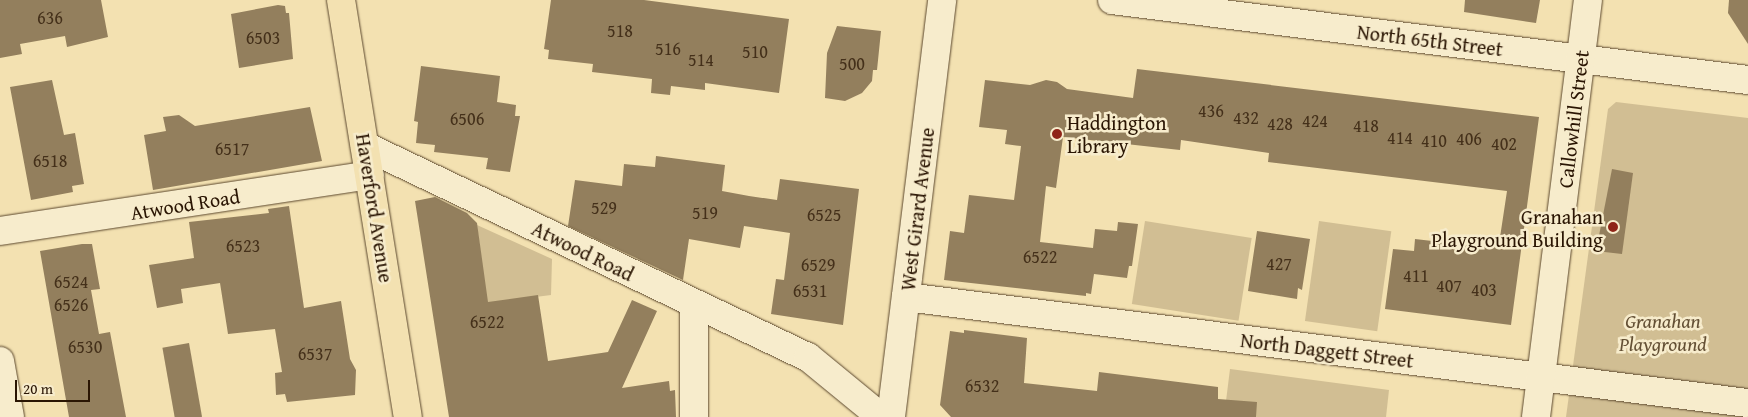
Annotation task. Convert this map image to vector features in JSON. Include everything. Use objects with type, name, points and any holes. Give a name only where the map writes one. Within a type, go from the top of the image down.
[{"type":"main road","name":"Haverford Avenue","points":[[340,0],[408,417]]},
{"type":"street","name":"West Girard Avenue","points":[[891,417],[942,0]]},
{"type":"street","name":"North 65th Street","points":[[1112,0],[1748,80]]},
{"type":"street","name":"Callowhill Street","points":[[1536,417],[1588,0]]},
{"type":"street","name":"Atwood Road","points":[[365,146],[694,304]]},
{"type":"street","name":"Atwood Road","points":[[0,231],[370,175]]},
{"type":"street","name":"North Daggett Street","points":[[906,297],[1748,403]]},
{"type":"street","points":[[694,417],[694,304],[808,357],[881,417]]},
{"type":"street","points":[[0,361],[10,417]]},
{"type":"green space","name":"Granahan Playground","points":[[1616,102],[1748,118],[1748,417],[1566,417],[1608,109]]},
{"type":"green space","points":[[1145,221],[1252,238],[1239,321],[1132,304]]},
{"type":"green space","points":[[1319,221],[1391,231],[1377,331],[1305,321]]},
{"type":"green space","points":[[477,225],[552,259],[551,295],[487,303]]},
{"type":"green space","points":[[1230,369],[1389,390],[1386,417],[1224,417]]},
{"type":"building","points":[[0,0],[101,0],[108,37],[67,47],[65,36],[20,44],[22,54],[0,58]]},
{"type":"building","points":[[551,0],[644,0],[789,19],[779,93],[705,83],[705,90],[671,86],[670,95],[651,93],[652,79],[592,72],[593,64],[548,59],[549,50],[544,49]]},
{"type":"building","points":[[1465,0],[1540,0],[1536,23],[1464,12]]},
{"type":"building","points":[[1729,0],[1748,0],[1748,44],[1728,13]]},
{"type":"building","points":[[278,5],[285,6],[286,13],[289,13],[293,59],[239,68],[231,14]]},
{"type":"building","points":[[837,26],[881,31],[877,70],[873,70],[872,81],[862,93],[845,101],[825,98],[827,53]]},
{"type":"building","points":[[421,66],[500,76],[497,102],[516,105],[515,116],[520,116],[510,172],[486,169],[488,158],[434,152],[435,145],[416,143],[418,122],[414,121]]},
{"type":"building","points":[[1137,69],[1539,117],[1511,325],[1385,309],[1393,249],[1414,251],[1415,239],[1484,247],[1485,242],[1499,244],[1507,191],[1268,162],[1269,153],[1181,140],[1180,150],[1063,137],[1056,188],[1046,186],[1040,242],[1093,248],[1095,229],[1117,231],[1118,222],[1138,224],[1132,266],[1129,266],[1127,278],[1094,274],[1091,294],[1086,293],[1086,296],[944,280],[950,231],[964,233],[969,195],[1014,200],[1021,146],[1005,144],[1007,130],[979,127],[985,80],[1030,85],[1046,80],[1057,82],[1067,89],[1133,98]]},
{"type":"building","points":[[52,80],[64,135],[75,133],[84,184],[72,186],[73,192],[31,200],[10,87]]},
{"type":"building","points":[[310,107],[322,161],[153,190],[144,135],[166,131],[163,117],[179,115],[195,126]]},
{"type":"building","points":[[656,156],[725,165],[722,191],[749,196],[777,200],[780,179],[859,189],[843,325],[771,314],[776,279],[784,280],[790,233],[744,226],[740,248],[689,239],[683,280],[568,226],[575,180],[622,186],[624,164],[655,167]]},
{"type":"building","name":"Granahan Playground Building","points":[[1612,169],[1633,173],[1622,254],[1596,251]]},
{"type":"building","points":[[435,197],[467,213],[477,223],[488,302],[538,295],[548,361],[608,352],[632,300],[657,311],[622,388],[669,381],[670,391],[675,390],[676,417],[449,417],[415,201]]},
{"type":"building","points":[[289,206],[304,308],[341,301],[350,359],[356,370],[355,395],[287,402],[285,394],[276,395],[275,373],[282,372],[275,329],[228,334],[220,283],[181,289],[183,303],[157,308],[149,265],[194,258],[189,222],[269,213],[268,209]]},
{"type":"building","points":[[1257,231],[1310,239],[1302,290],[1298,288],[1297,299],[1248,291]]},
{"type":"building","points":[[92,244],[100,289],[91,290],[99,334],[110,332],[126,417],[69,417],[40,251]]},
{"type":"building","points":[[964,330],[1027,338],[1024,383],[1097,391],[1099,372],[1218,387],[1218,399],[1257,402],[1256,417],[951,417],[940,405],[950,331],[964,333]]},
{"type":"building","points":[[189,343],[202,417],[175,417],[162,348]]},
{"type":"place","name":"Haddington Library","points":[[1057,134]]},
{"type":"place","name":"Granahan Playground Building","points":[[1613,227]]}]
